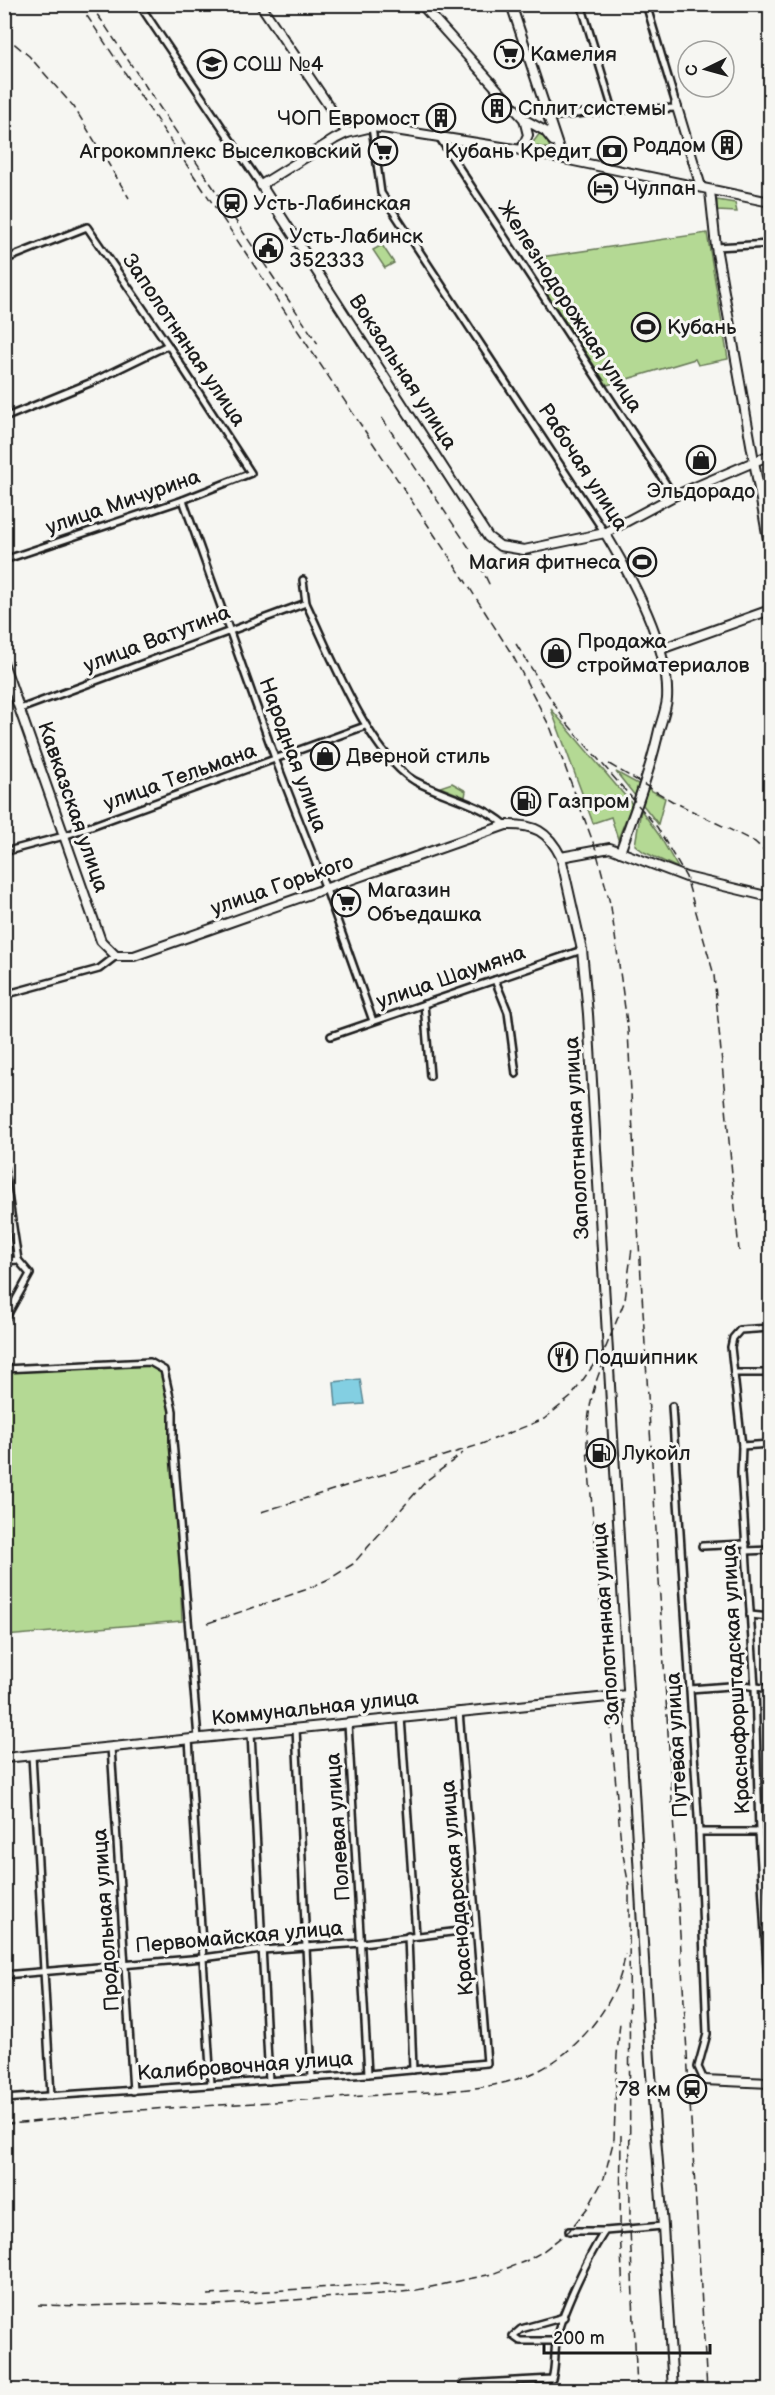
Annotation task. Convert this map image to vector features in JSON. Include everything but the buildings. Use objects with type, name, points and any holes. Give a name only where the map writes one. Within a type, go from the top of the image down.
[{"type":"street","name":"Вокзальная улица","points":[[139,4],[261,184],[488,537],[500,546],[524,550],[605,534]]},
{"type":"street","points":[[260,4],[347,133]]},
{"type":"street","points":[[421,4],[524,119],[545,131],[557,147]]},
{"type":"street","points":[[511,4],[562,158]]},
{"type":"street","points":[[581,4],[613,110]]},
{"type":"street","points":[[645,4],[701,187]]},
{"type":"street","points":[[548,114],[677,106]]},
{"type":"street","points":[[521,150],[528,135],[543,123],[548,114]]},
{"type":"street","points":[[524,119],[528,135]]},
{"type":"street","points":[[261,184],[347,133],[372,127],[521,150],[771,202]]},
{"type":"street","name":"Рабочая улица","points":[[372,127],[381,193],[621,560],[641,600],[661,650],[667,698],[649,769],[621,852]]},
{"type":"street","name":"Железнодорожная улица","points":[[439,137],[674,496]]},
{"type":"street","points":[[710,191],[716,247],[771,551]]},
{"type":"street","name":"Заполотняная улица","points":[[4,260],[87,227],[168,345],[251,473]]},
{"type":"street","points":[[716,247],[771,244]]},
{"type":"street","points":[[4,418],[92,382],[168,345]]},
{"type":"street","points":[[605,534],[674,496],[771,455]]},
{"type":"street","name":"улица Мичурина","points":[[4,560],[183,500],[251,473]]},
{"type":"street","name":"Народная улица","points":[[183,500],[276,761],[326,889],[373,1021]]},
{"type":"street","points":[[303,580],[306,603],[365,726],[393,761],[413,780],[492,813],[506,825]]},
{"type":"street","name":"улица Ватутина","points":[[20,709],[230,629],[306,603]]},
{"type":"street","points":[[661,650],[771,609]]},
{"type":"street","name":"Кавказская улица","points":[[4,665],[101,941],[116,956]]},
{"type":"street","name":"улица Тельмана","points":[[4,852],[64,836],[276,761],[365,726]]},
{"type":"street","name":"улица Горького","points":[[4,995],[99,969],[116,956],[134,956],[506,825],[524,824],[538,830],[554,844],[561,857]]},
{"type":"street","points":[[561,857],[610,848],[686,877],[771,897]]},
{"type":"street","name":"Заполотняная улица","points":[[561,857],[582,950],[588,1014],[650,2061],[673,2391]]},
{"type":"street","name":"улица Шаумяна","points":[[331,1036],[582,950]]},
{"type":"street","points":[[495,980],[508,1012],[516,1074]]},
{"type":"street","points":[[424,1004],[430,1076]]},
{"type":"street","points":[[4,1168],[18,1260],[30,1274],[4,1321]]},
{"type":"street","points":[[4,1261],[18,1260]]},
{"type":"street","name":"Краснофорштадская улица","points":[[771,1328],[740,1330],[733,1338],[731,1347],[742,1446],[741,1473],[755,1687],[759,1832],[768,1929],[771,2019]]},
{"type":"street","points":[[4,1369],[150,1362],[164,1370],[173,1411],[211,2084]]},
{"type":"street","points":[[734,1373],[771,1373]]},
{"type":"street","name":"Путевая улица","points":[[672,1406],[699,1832],[707,2034],[698,2067],[704,2080]]},
{"type":"street","points":[[742,1446],[771,1444]]},
{"type":"street","points":[[702,1546],[746,1544]]},
{"type":"street","points":[[746,1551],[771,1550]]},
{"type":"street","points":[[750,1615],[771,1617]]},
{"type":"street","points":[[690,1689],[743,1685],[771,1689]]},
{"type":"street","name":"Коммунальная улица","points":[[4,1758],[628,1695]]},
{"type":"street","name":"Краснодарская улица","points":[[459,1711],[487,2063]]},
{"type":"street","points":[[401,1717],[416,1935]]},
{"type":"street","name":"Полевая улица","points":[[348,1723],[368,2074]]},
{"type":"street","points":[[296,1728],[312,2078]]},
{"type":"street","points":[[251,1732],[269,2081]]},
{"type":"street","name":"Продольная улица","points":[[111,1747],[133,2091]]},
{"type":"street","points":[[32,1755],[51,2096]]},
{"type":"street","points":[[699,1832],[759,1832]]},
{"type":"street","name":"Первомайская улица","points":[[4,1975],[203,1958],[262,1950],[362,1943],[476,1929]]},
{"type":"street","points":[[408,1936],[413,2070]]},
{"type":"street","name":"Калибровочная улица","points":[[4,2099],[368,2074],[487,2063]]},
{"type":"street","points":[[704,2080],[771,2083]]},
{"type":"street","points":[[569,2230],[605,2231],[663,2226]]},
{"type":"street","points":[[463,2391],[463,2384],[552,2379],[556,2366],[556,2341],[564,2317],[595,2246],[605,2231]]},
{"type":"street","points":[[556,2341],[520,2342],[513,2336],[521,2329],[564,2317]]},
{"type":"green space","points":[[540,133],[545,134],[550,149],[531,145]]},
{"type":"green space","points":[[717,200],[735,203],[737,212],[717,211]]},
{"type":"green space","name":"Кубань","points":[[707,233],[728,359],[698,365],[695,359],[607,385],[548,295],[541,257]]},
{"type":"green space","points":[[382,245],[394,263],[385,268],[373,250]]},
{"type":"green space","points":[[551,709],[632,804],[618,839],[611,817],[593,823]]},
{"type":"green space","points":[[616,772],[640,785],[636,797]]},
{"type":"green space","points":[[452,783],[466,791],[465,797],[440,787]]},
{"type":"green space","points":[[647,788],[665,798],[658,824],[643,805]]},
{"type":"green space","points":[[641,810],[678,868],[644,852],[635,845]]},
{"type":"green space","points":[[150,1362],[164,1370],[173,1411],[182,1621],[5,1636],[5,1372]]},
{"type":"water","points":[[360,1379],[364,1404],[336,1406],[334,1382]]},
{"type":"railway","points":[[79,4],[464,579],[513,656],[551,729],[596,850],[611,907],[628,1030],[707,2390]]},
{"type":"railway","points":[[89,4],[318,344]]},
{"type":"railway","points":[[4,35],[29,56],[74,107],[129,198]]},
{"type":"railway","points":[[382,418],[478,561],[491,588]]},
{"type":"railway","points":[[516,644],[565,721],[657,827],[686,877],[714,975],[739,1251]]},
{"type":"railway","points":[[609,764],[672,801],[755,842],[770,856]]},
{"type":"railway","points":[[261,1512],[479,1445],[544,1419],[571,1397],[606,1347],[625,1300],[632,1248]]},
{"type":"railway","points":[[605,1360],[596,1381],[591,1403],[587,1448],[621,1844],[629,1886],[630,2228],[637,2390]]},
{"type":"railway","points":[[208,1623],[305,1590],[331,1578],[353,1564],[426,1481],[463,1453]]},
{"type":"railway","points":[[4,2124],[123,2111],[459,2090],[509,2081],[543,2068],[576,2044],[590,2028],[614,1992],[625,1954]]},
{"type":"railway","points":[[38,2305],[165,2303],[204,2306],[381,2294],[412,2291],[492,2274],[526,2261],[569,2231],[589,2206],[604,2178],[614,2139],[620,2022]]},
{"type":"railway","points":[[621,2135],[620,2229],[623,2293]]},
{"type":"railway","points":[[208,2295],[380,2284],[406,2285]]},
{"type":"place","name":"Камелия","points":[[509,54]]},
{"type":"place","name":"СОШ №4","points":[[212,64]]},
{"type":"place","name":"Сплит системы","points":[[497,108]]},
{"type":"place","name":"ЧОП Евромост","points":[[441,118]]},
{"type":"place","name":"Роддом","points":[[727,145]]},
{"type":"place","name":"Агрокомплекс Выселковский","points":[[383,151]]},
{"type":"place","name":"Кубань Кредит","points":[[612,151]]},
{"type":"place","name":"Чулпан","points":[[603,188]]},
{"type":"place","name":"Усть-Лабинская","points":[[232,203]]},
{"type":"place","name":"Усть-Лабинск 352333","points":[[268,248]]},
{"type":"place","name":"Кубань","points":[[646,327]]},
{"type":"place","name":"Эльдорадо","points":[[701,460]]},
{"type":"place","name":"Магия фитнеса","points":[[642,562]]},
{"type":"place","name":"Продажа стройматериалов","points":[[556,653]]},
{"type":"place","name":"Дверной стиль","points":[[325,756]]},
{"type":"place","name":"Газпром","points":[[526,801]]},
{"type":"place","name":"Магазин Объедашка","points":[[346,902]]},
{"type":"place","name":"Подшипник","points":[[563,1357]]},
{"type":"place","name":"Лукойл","points":[[601,1453]]},
{"type":"place","name":"78 км","points":[[692,2089]]}]
